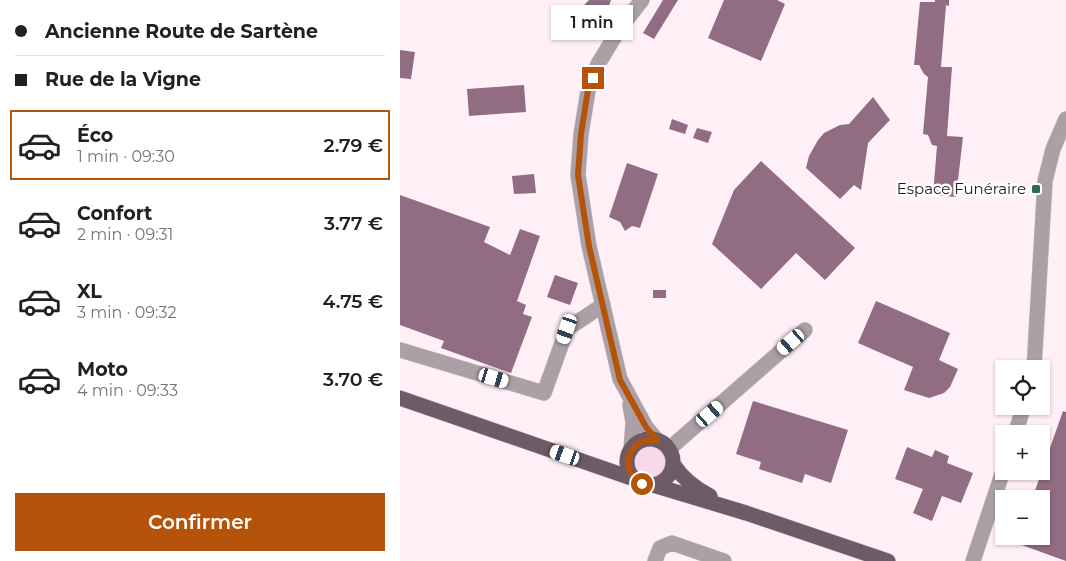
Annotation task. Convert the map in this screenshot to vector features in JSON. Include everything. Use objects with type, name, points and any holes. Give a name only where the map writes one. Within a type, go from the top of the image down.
[{"type":"main road","points":[[400,398],[634,479],[642,484],[653,485],[746,513]]},
{"type":"main road","points":[[583,461],[609,461],[630,450],[640,442],[666,451],[681,476],[698,490],[746,513],[859,557],[888,561]]},
{"type":"main road","points":[[630,450],[627,462],[629,471],[634,479]]},
{"type":"main road","points":[[653,485],[668,477],[666,451]]},
{"type":"street","points":[[642,0],[620,28],[598,64],[588,90],[581,134],[578,175],[589,246],[620,380],[630,399],[666,451],[805,330]]},
{"type":"street","points":[[1035,360],[1045,181],[1053,149],[1066,120]]},
{"type":"street","points":[[400,350],[544,393],[567,329],[603,305]]},
{"type":"street","points":[[630,399],[633,422],[630,450]]},
{"type":"street","points":[[973,561],[1000,480]]},
{"type":"street","points":[[655,561],[660,548],[672,543],[724,561]]},
{"type":"shaded area","points":[[649,443],[662,449],[668,462],[662,475],[649,481],[636,475],[630,462],[636,449]]},
{"type":"building","points":[[589,0],[611,0],[609,6],[580,32],[569,21]]},
{"type":"building","points":[[663,0],[678,0],[654,39],[643,33]]},
{"type":"building","points":[[724,0],[777,0],[785,4],[761,61],[708,38]]},
{"type":"building","points":[[935,0],[949,0],[949,6],[946,5],[941,67],[952,67],[947,136],[963,137],[956,197],[933,195],[937,146],[932,145],[928,135],[923,134],[928,77],[919,65],[914,65],[920,2],[935,2]]},
{"type":"building","points":[[608,13],[612,20],[603,26],[598,19]]},
{"type":"building","points":[[400,50],[415,52],[411,79],[400,78]]},
{"type":"building","points":[[524,85],[526,112],[469,116],[467,89]]},
{"type":"building","points":[[873,97],[890,120],[868,143],[861,190],[854,185],[840,199],[806,168],[809,156],[824,133],[840,125],[849,124]]},
{"type":"building","points":[[672,119],[688,125],[685,134],[669,129]]},
{"type":"building","points":[[697,128],[712,132],[708,143],[693,138]]},
{"type":"building","points":[[761,161],[855,248],[825,280],[796,253],[761,289],[712,244],[734,190]]},
{"type":"building","points":[[627,163],[658,174],[640,228],[632,226],[625,231],[620,222],[609,217]]},
{"type":"building","points":[[534,174],[536,193],[514,194],[512,176]]},
{"type":"building","points":[[400,195],[490,227],[484,242],[510,255],[520,229],[540,236],[517,301],[526,305],[523,314],[532,317],[511,373],[441,348],[444,341],[400,325]]},
{"type":"building","points":[[555,275],[578,283],[570,305],[547,297]]},
{"type":"building","points":[[653,290],[666,290],[666,298],[653,298]]},
{"type":"building","points":[[876,301],[950,333],[939,360],[958,369],[950,387],[944,393],[929,398],[904,390],[913,367],[858,343]]},
{"type":"building","points":[[753,401],[848,430],[831,483],[805,474],[802,483],[759,469],[761,462],[736,454]]},
{"type":"building","points":[[1063,411],[1066,412],[1066,561],[1022,545],[1050,545],[1050,490],[1035,490],[1039,480],[1050,480],[1050,448]]},
{"type":"building","points":[[907,447],[932,457],[935,450],[949,456],[947,463],[973,473],[961,503],[942,496],[932,521],[913,513],[923,489],[895,479]]},
{"type":"place","name":"Espace Funéraire","points":[[1036,189]]},
{"type":"route","points":[[593,78],[588,90],[581,134],[578,175],[589,246],[620,380],[646,427],[657,440],[650,439],[640,442],[630,450],[627,462],[629,471],[634,479],[642,484]]}]
